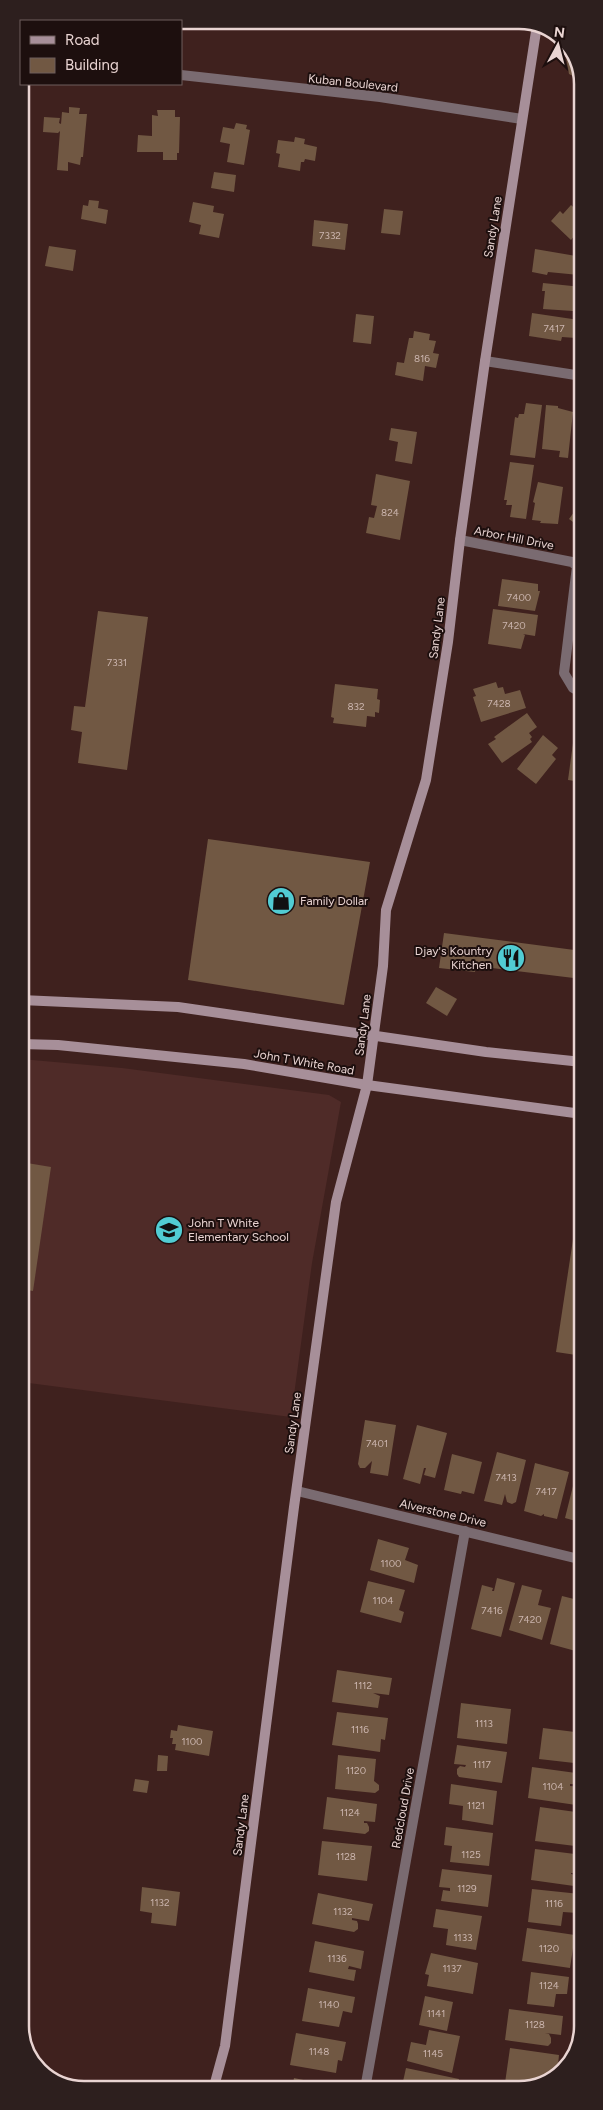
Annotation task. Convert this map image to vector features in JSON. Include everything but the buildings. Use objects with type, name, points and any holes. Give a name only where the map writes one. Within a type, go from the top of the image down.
[{"type":"street","name":"Sandy Lane","points":[[215,2081],[225,2046],[336,1202],[367,1085],[383,966],[386,910],[426,780],[448,642],[485,361],[536,32]]},
{"type":"street","name":"Kuban Boulevard","points":[[182,75],[380,97],[522,120]]},
{"type":"street","points":[[485,361],[574,375]]},
{"type":"street","name":"Arbor Hill Drive","points":[[460,540],[574,563]]},
{"type":"street","name":"Arbor Hill Drive","points":[[574,597],[564,673],[574,689]]},
{"type":"street","points":[[29,1000],[178,1007],[486,1052],[574,1061]]},
{"type":"street","name":"John T White Road","points":[[29,1044],[58,1045],[244,1064],[367,1085],[574,1113]]},
{"type":"street","name":"Alverstone Drive","points":[[297,1492],[574,1558]]},
{"type":"street","name":"Redcloud Drive","points":[[366,2081],[465,1531]]},
{"type":"shaded area","name":"John T White Elementary School","points":[[29,1060],[122,1068],[329,1095],[341,1102],[312,1263],[291,1417],[29,1383]]},
{"type":"place","name":"Family Dollar","points":[[281,901]]},
{"type":"place","name":"Djay's Kountry Kitchen","points":[[511,958]]},
{"type":"place","name":"John T White Elementary School","points":[[169,1230]]}]
